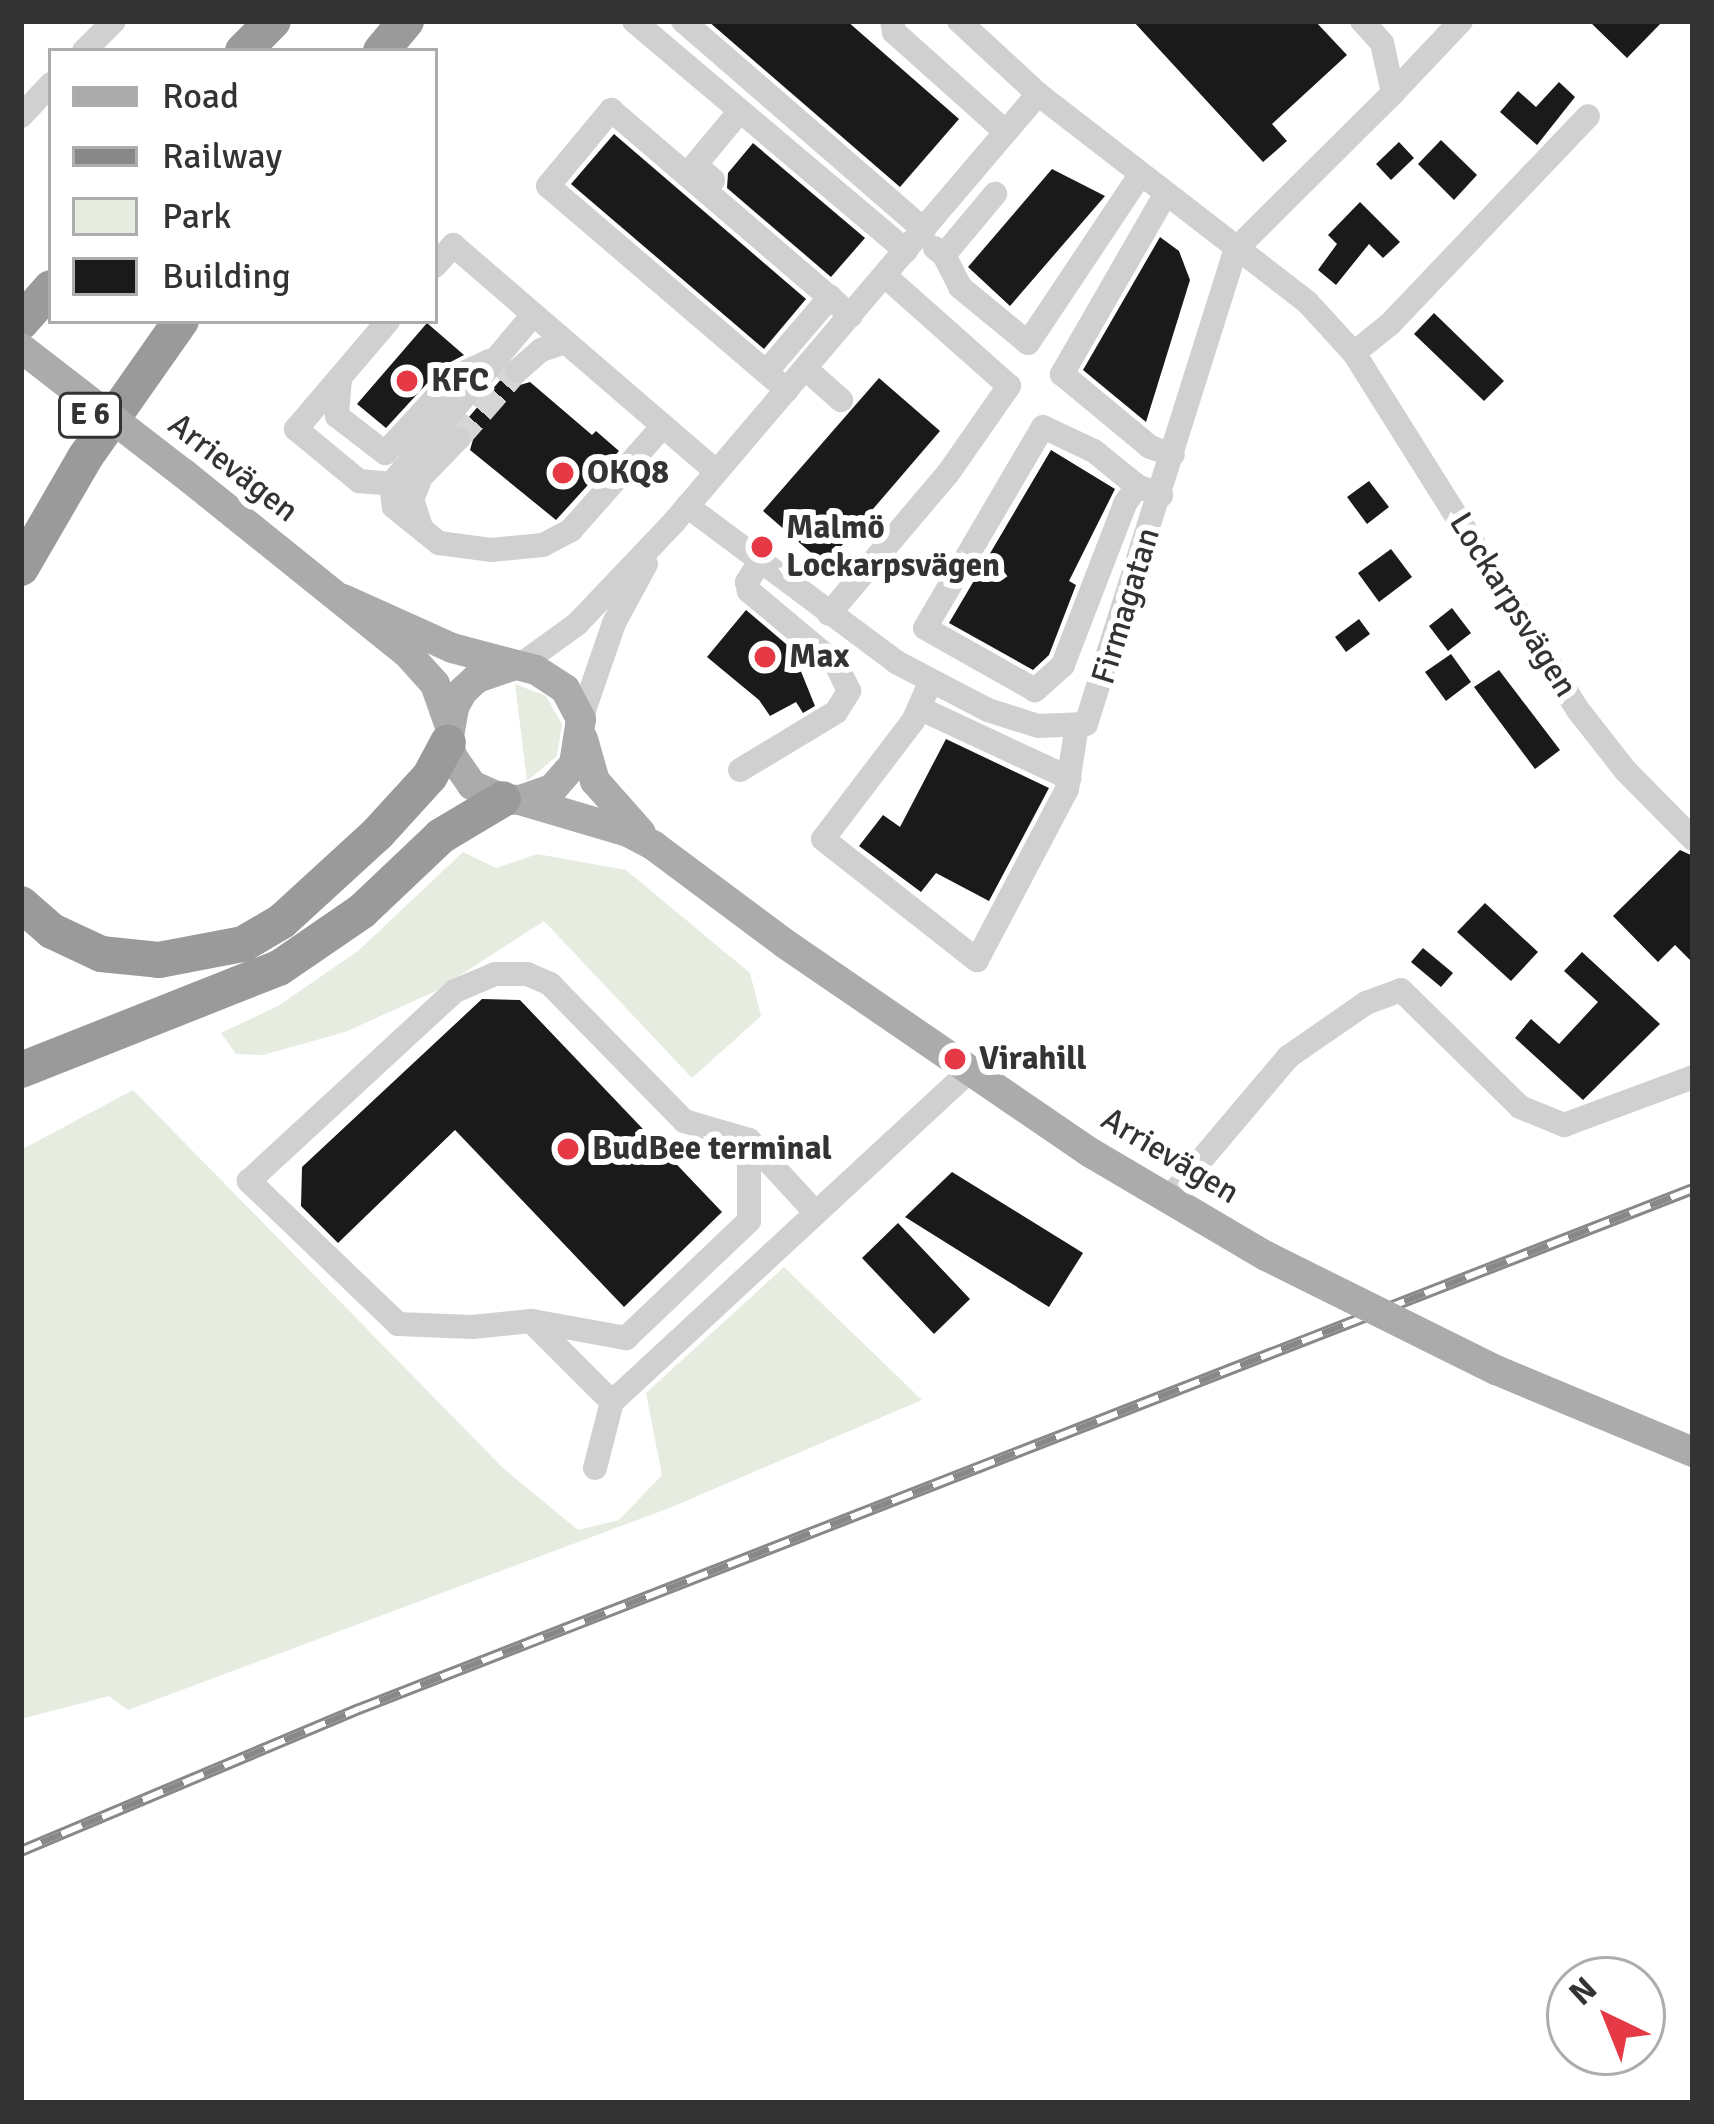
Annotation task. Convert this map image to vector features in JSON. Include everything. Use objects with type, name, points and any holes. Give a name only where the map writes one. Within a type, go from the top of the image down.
[{"type":"highway","points":[[246,48],[273,21]]},
{"type":"highway","points":[[263,48],[286,21]]},
{"type":"highway","points":[[387,48],[408,21]]},
{"type":"highway","points":[[21,290],[48,260]]},
{"type":"highway","points":[[21,322],[48,291]]},
{"type":"highway","name":"E 6","points":[[21,509],[158,324]]},
{"type":"highway","points":[[21,568],[86,456],[179,324]]},
{"type":"highway","points":[[21,904],[52,931],[100,954],[159,960],[243,944],[281,921],[378,833],[430,776],[448,733]]},
{"type":"highway","points":[[21,1070],[279,968],[362,911],[441,836],[512,800]]},
{"type":"main road","name":"Arrievägen","points":[[21,348],[343,599],[427,674],[442,696],[448,733]]},
{"type":"main road","name":"Arrievägen","points":[[343,599],[437,642],[516,666]]},
{"type":"main road","points":[[516,666],[552,677],[565,689],[581,725],[565,778],[537,797],[512,800],[487,794],[461,773],[448,733],[463,691],[477,678],[516,666]]},
{"type":"main road","name":"Arrievägen","points":[[581,725],[590,770],[601,789],[654,846]]},
{"type":"main road","name":"Arrievägen","points":[[512,800],[628,832],[654,846],[784,943],[1091,1153],[1266,1256],[1496,1370],[1693,1452]]},
{"type":"street","points":[[87,48],[113,21]]},
{"type":"street","points":[[634,21],[740,111],[944,255],[960,287],[1028,343],[1140,175]]},
{"type":"street","points":[[683,21],[917,239]]},
{"type":"street","points":[[892,21],[893,32],[1006,132]]},
{"type":"street","name":"Lockarpsvägen","points":[[958,21],[1038,94],[1308,303],[1354,353],[1578,710],[1625,770],[1693,839]]},
{"type":"street","points":[[1363,21],[1382,43],[1393,94]]},
{"type":"street","points":[[1236,249],[1461,21]]},
{"type":"street","points":[[21,116],[48,87]]},
{"type":"street","points":[[516,666],[586,615],[681,514],[1038,94]]},
{"type":"street","points":[[787,390],[548,186],[611,110],[830,297],[856,310]]},
{"type":"street","points":[[740,111],[695,165],[856,310]]},
{"type":"street","points":[[1354,353],[1390,324],[1588,116]]},
{"type":"street","points":[[944,255],[995,194]]},
{"type":"street","points":[[1165,195],[1062,374],[1150,447],[1173,455]]},
{"type":"street","points":[[438,262],[453,245],[716,472]]},
{"type":"street","name":"Firmagatan","points":[[681,514],[760,561],[896,662],[931,681],[988,710],[1038,726],[1086,724],[1100,693],[1149,490],[1173,455],[1236,249]]},
{"type":"street","points":[[829,614],[949,472],[1009,386],[885,276]]},
{"type":"street","points":[[766,372],[830,297]]},
{"type":"street","points":[[385,324],[296,429],[359,482],[391,484],[507,365],[533,315]]},
{"type":"street","points":[[340,377],[337,416],[385,453],[454,377],[507,365],[566,342]]},
{"type":"street","points":[[806,369],[841,400]]},
{"type":"street","points":[[391,484],[394,507],[439,543],[491,550],[543,545],[571,530],[663,426]]},
{"type":"street","points":[[896,662],[926,628],[1043,428],[1094,451],[1149,490],[1125,504],[1063,665],[1035,690],[926,628]]},
{"type":"street","points":[[422,530],[412,500],[421,476],[458,439]]},
{"type":"street","points":[[581,725],[614,623],[681,514]]},
{"type":"street","points":[[740,770],[836,712],[849,691],[836,664],[749,591],[747,582],[760,561]]},
{"type":"street","points":[[931,681],[919,708],[823,838],[977,960],[1069,778],[1077,725]]},
{"type":"street","points":[[919,708],[1069,778]]},
{"type":"street","points":[[749,1140],[749,1221],[626,1338],[531,1321],[472,1327],[398,1324],[249,1181],[455,991],[495,974],[527,974],[550,983],[684,1121],[749,1140],[816,1213]]},
{"type":"street","points":[[1169,1198],[1288,1058],[1366,1003],[1400,990],[1520,1107],[1564,1125],[1693,1077]]},
{"type":"street","points":[[595,1468],[612,1402],[970,1070]]},
{"type":"street","points":[[531,1321],[612,1402]]},
{"type":"green space","points":[[515,684],[546,696],[562,724],[557,756],[527,781]]},
{"type":"green space","points":[[463,852],[496,868],[537,854],[626,870],[750,973],[761,1016],[692,1078],[544,921],[436,991],[345,1032],[263,1055],[236,1054],[221,1033],[278,1006],[358,951]]},
{"type":"green space","points":[[133,1090],[503,1468],[578,1530],[619,1520],[662,1475],[646,1393],[784,1267],[922,1400],[672,1507],[128,1710],[109,1696],[21,1719],[21,1150]]},
{"type":"building","points":[[708,21],[847,21],[959,119],[900,187]]},
{"type":"building","points":[[1133,21],[1315,21],[1347,55],[1272,124],[1287,141],[1263,162]]},
{"type":"building","points":[[1589,21],[1663,21],[1627,58]]},
{"type":"building","points":[[1559,82],[1575,97],[1537,145],[1500,112],[1518,91],[1536,107]]},
{"type":"building","points":[[614,134],[806,299],[764,349],[571,184]]},
{"type":"building","points":[[1441,140],[1477,175],[1454,200],[1418,164]]},
{"type":"building","points":[[1399,142],[1414,158],[1391,180],[1376,164]]},
{"type":"building","points":[[753,143],[865,238],[831,277],[727,188],[728,173]]},
{"type":"building","points":[[1052,169],[1105,196],[1010,306],[968,267]]},
{"type":"building","points":[[1360,202],[1400,242],[1383,258],[1369,244],[1336,285],[1318,270],[1337,244],[1328,235]]},
{"type":"building","points":[[1160,237],[1179,251],[1190,280],[1146,422],[1083,370]]},
{"type":"building","points":[[1434,313],[1504,381],[1484,401],[1414,334]]},
{"type":"building","points":[[426,324],[464,355],[443,366],[386,428],[357,404]]},
{"type":"building","points":[[502,378],[513,387],[530,382],[592,435],[596,431],[619,451],[556,520],[470,450],[474,436],[463,424]]},
{"type":"building","points":[[879,378],[940,431],[825,565],[763,511]]},
{"type":"building","points":[[1051,450],[1115,489],[1069,581],[1076,585],[1049,655],[1033,670],[949,623]]},
{"type":"building","points":[[1369,481],[1389,507],[1367,524],[1347,497]]},
{"type":"building","points":[[1391,549],[1412,577],[1379,602],[1358,573]]},
{"type":"building","points":[[1452,608],[1471,633],[1448,651],[1429,626]]},
{"type":"building","points":[[746,610],[806,661],[800,669],[815,706],[803,713],[796,702],[770,716],[759,700],[707,657]]},
{"type":"building","points":[[1359,619],[1370,634],[1346,652],[1335,637]]},
{"type":"building","points":[[1451,654],[1471,682],[1446,701],[1425,672]]},
{"type":"building","points":[[1499,670],[1560,750],[1535,769],[1474,687]]},
{"type":"building","points":[[946,739],[1049,788],[989,901],[936,873],[921,892],[859,846],[883,815],[900,827]]},
{"type":"building","points":[[1680,850],[1693,856],[1693,963],[1675,945],[1658,962],[1613,916]]},
{"type":"building","points":[[1485,903],[1538,952],[1511,981],[1457,932]]},
{"type":"building","points":[[1423,948],[1453,973],[1441,987],[1411,962]]},
{"type":"building","points":[[1582,952],[1660,1024],[1583,1100],[1515,1038],[1531,1019],[1559,1044],[1598,1002],[1564,971]]},
{"type":"building","name":"BudBee terminal","points":[[482,999],[520,1000],[722,1212],[624,1307],[455,1130],[338,1243],[301,1206],[302,1167]]},
{"type":"building","points":[[952,1172],[1083,1253],[1049,1307],[905,1217]]},
{"type":"building","points":[[898,1223],[970,1299],[934,1334],[862,1258]]},
{"type":"tunnel","points":[[458,439],[517,371]]},
{"type":"railway","points":[[21,1851],[359,1709],[1693,1189]]},
{"type":"place","name":"KFC","points":[[407,381]]},
{"type":"place","name":"OKQ8","points":[[563,473]]},
{"type":"place","name":"Malmö Lockarpsvägen","points":[[762,547]]},
{"type":"place","name":"Max","points":[[765,657]]},
{"type":"place","name":"Virahill","points":[[955,1059]]},
{"type":"place","name":"BudBee terminal","points":[[568,1149]]}]
